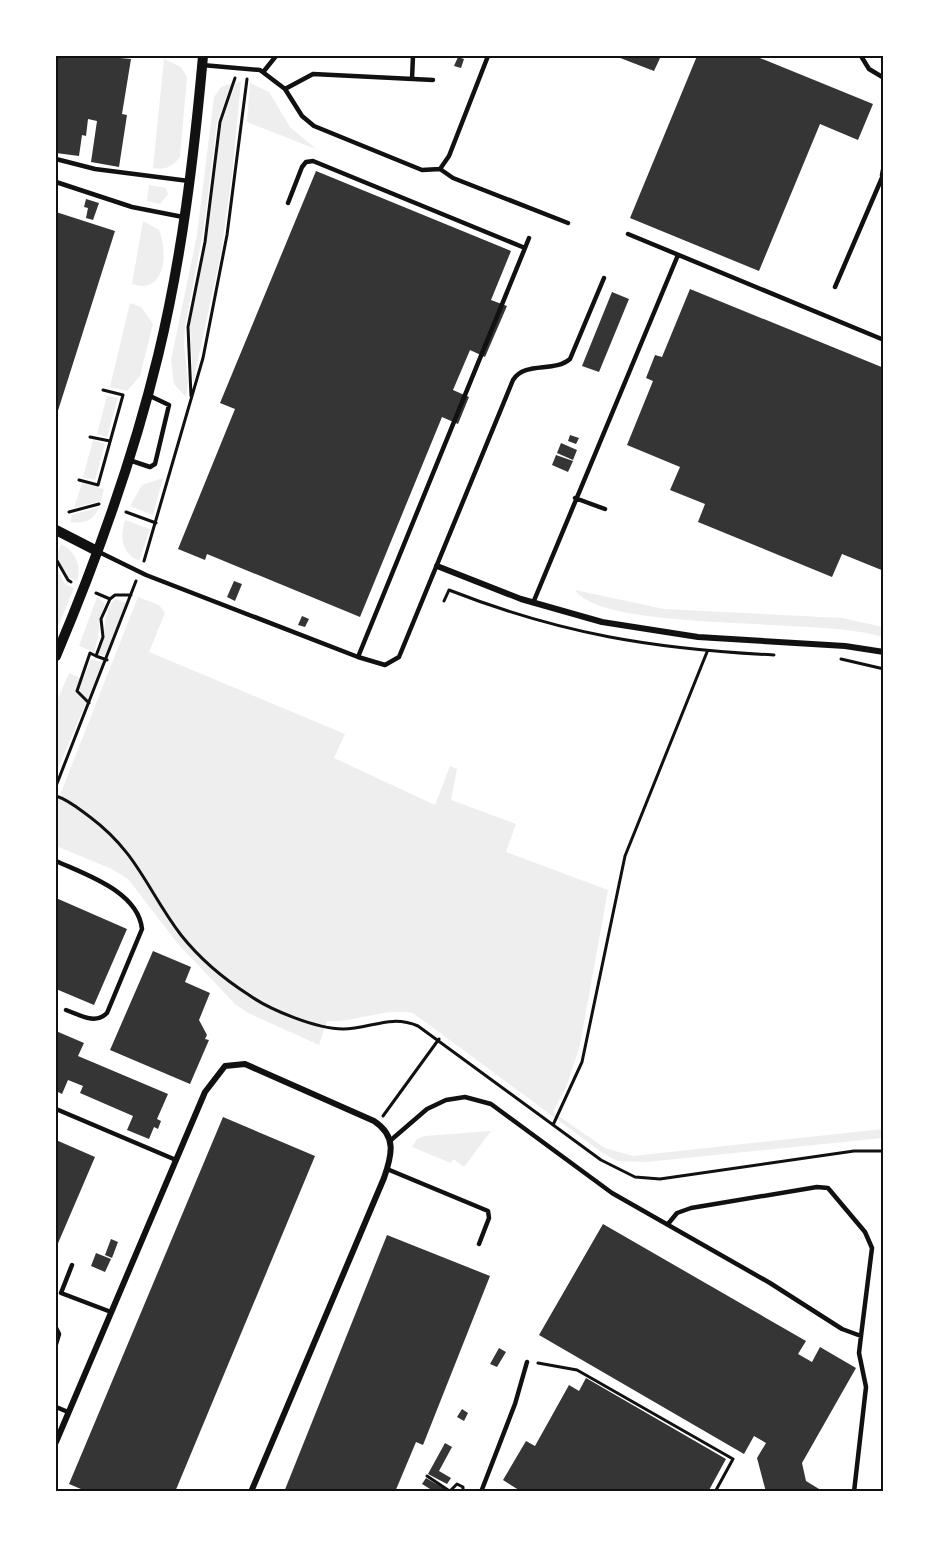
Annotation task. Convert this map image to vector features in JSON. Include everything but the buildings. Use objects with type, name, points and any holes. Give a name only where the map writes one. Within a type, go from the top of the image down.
[{"type":"street","points":[[56,656],[129,460],[148,395],[166,319],[185,218],[202,61]]},
{"type":"street","points":[[56,530],[97,550]]},
{"type":"street","points":[[437,566],[534,603],[590,620],[665,633],[857,647],[884,652]]},
{"type":"street","points":[[56,1442],[206,1092],[215,1077],[232,1064],[254,1067],[378,1123],[391,1140],[387,1169],[251,1491]]},
{"type":"lane","points":[[264,71],[276,56]]},
{"type":"lane","points":[[412,79],[413,56]]},
{"type":"lane","points":[[440,169],[449,156],[488,56]]},
{"type":"lane","points":[[861,56],[869,69],[884,78]]},
{"type":"lane","points":[[202,61],[264,71],[285,89],[302,116],[314,126],[422,170],[440,169],[453,178],[568,223]]},
{"type":"lane","points":[[285,89],[313,74],[433,80]]},
{"type":"lane","points":[[56,159],[102,170],[190,181]]},
{"type":"lane","points":[[288,204],[302,167],[306,162],[313,161],[525,248]]},
{"type":"lane","points":[[835,287],[883,174],[884,165]]},
{"type":"lane","points":[[56,182],[123,205],[185,218]]},
{"type":"lane","points":[[627,234],[884,340]]},
{"type":"lane","points":[[358,657],[529,238]]},
{"type":"lane","points":[[534,603],[575,498],[678,255]]},
{"type":"lane","points":[[97,550],[140,572],[358,657],[385,665],[396,660],[513,380],[523,371],[568,362],[604,278]]},
{"type":"lane","points":[[129,460],[150,466],[155,464],[170,408],[167,401],[148,395]]},
{"type":"lane","points":[[575,498],[605,509]]},
{"type":"lane","points":[[56,861],[111,888],[136,911],[142,928],[107,1013],[93,1020],[66,1010]]},
{"type":"lane","points":[[391,1140],[436,1104],[465,1098],[484,1101],[501,1110],[612,1193],[669,1224],[842,1329],[861,1336]]},
{"type":"lane","points":[[56,1109],[176,1161]]},
{"type":"lane","points":[[387,1169],[488,1210],[489,1218],[479,1244]]},
{"type":"lane","points":[[669,1224],[677,1213],[691,1208],[817,1187],[828,1188],[865,1232],[872,1248],[859,1353],[867,1387],[854,1491]]},
{"type":"lane","points":[[72,1265],[58,1292],[111,1312]]},
{"type":"lane","points":[[56,1328],[59,1334],[56,1344]]},
{"type":"lane","points":[[481,1491],[515,1404],[527,1362]]},
{"type":"lane","points":[[56,1407],[68,1412]]},
{"type":"path","points":[[56,786],[107,660],[157,523],[203,358],[225,242],[248,68]]},
{"type":"path","points":[[191,398],[188,327],[205,242],[220,122],[232,92]]},
{"type":"path","points":[[79,480],[98,485],[123,395],[103,390]]},
{"type":"path","points":[[90,437],[110,441]]},
{"type":"path","points":[[96,656],[103,637],[101,619],[110,599]]},
{"type":"path","points":[[553,1125],[582,1062],[625,856],[707,652],[778,656]]},
{"type":"path","points":[[90,704],[78,691],[90,653],[107,660]]},
{"type":"path","points":[[837,658],[884,669]]},
{"type":"path","points":[[56,796],[74,805],[121,843],[189,945],[212,968],[254,999],[282,1012],[333,1028],[352,1028],[396,1020],[418,1026],[439,1039],[616,1170],[635,1177],[650,1179],[854,1151],[884,1151]]},
{"type":"path","points":[[378,1123],[439,1039]]},
{"type":"path","points":[[527,1362],[577,1370],[733,1459],[715,1491]]},
{"type":"path","points":[[427,1476],[451,1491],[457,1484],[463,1488],[463,1491]]},
{"type":"shaded area","points":[[164,59],[181,67],[187,77],[180,157],[168,167],[158,169],[153,168]]},
{"type":"shaded area","points":[[241,82],[232,175],[221,253],[193,383],[190,324],[208,231],[222,120],[236,83]]},
{"type":"shaded area","points":[[232,83],[217,122],[204,227],[185,327],[184,344],[188,383],[186,397],[174,384],[171,360],[197,235],[214,97],[221,87]]},
{"type":"shaded area","points":[[250,83],[269,92],[290,127],[316,149],[247,122]]},
{"type":"shaded area","points":[[149,185],[166,188],[168,194],[160,204],[147,201]]},
{"type":"shaded area","points":[[143,221],[159,230],[163,260],[158,278],[143,286],[132,284]]},
{"type":"shaded area","points":[[130,303],[141,307],[153,324],[140,376],[127,391],[110,387]]},
{"type":"shaded area","points":[[107,396],[118,398],[107,437],[97,434]]},
{"type":"shaded area","points":[[93,440],[105,444],[95,480],[83,477]]},
{"type":"shaded area","points":[[163,478],[153,515],[130,506],[142,485]]},
{"type":"shaded area","points":[[82,483],[104,489],[101,501],[74,508]]},
{"type":"shaded area","points":[[99,507],[94,516],[88,520],[70,522],[72,515]]},
{"type":"shaded area","points":[[125,520],[150,529],[139,561],[129,554],[123,544]]},
{"type":"shaded area","points":[[61,544],[70,550],[76,559],[79,569],[77,581],[69,578],[56,556]]},
{"type":"shaded area","points":[[56,567],[65,584],[74,588],[56,632]]},
{"type":"shaded area","points":[[575,590],[664,609],[842,618],[883,627],[883,637],[855,631],[815,627],[718,622],[627,613],[594,604]]},
{"type":"shaded area","points":[[97,597],[105,604],[94,652],[79,646]]},
{"type":"shaded area","points":[[138,597],[159,605],[165,613],[149,652],[345,734],[334,758],[435,805],[450,766],[457,769],[451,800],[516,824],[506,852],[608,890],[580,1045],[567,1085],[553,1112],[605,1148],[633,1156],[883,1129],[883,1138],[646,1162],[617,1161],[604,1154],[413,1013],[391,1012],[349,1020],[327,1021],[319,1045],[248,1013],[235,1004],[179,945],[128,879],[112,869],[56,846],[56,805]]},
{"type":"shaded area","points":[[115,599],[126,603],[105,656],[99,654],[106,618]]},
{"type":"shaded area","points":[[91,659],[103,663],[56,773],[56,703],[69,673],[83,679]]},
{"type":"shaded area","points":[[491,1131],[464,1167],[453,1159],[451,1163],[412,1147],[417,1139],[425,1136]]}]
